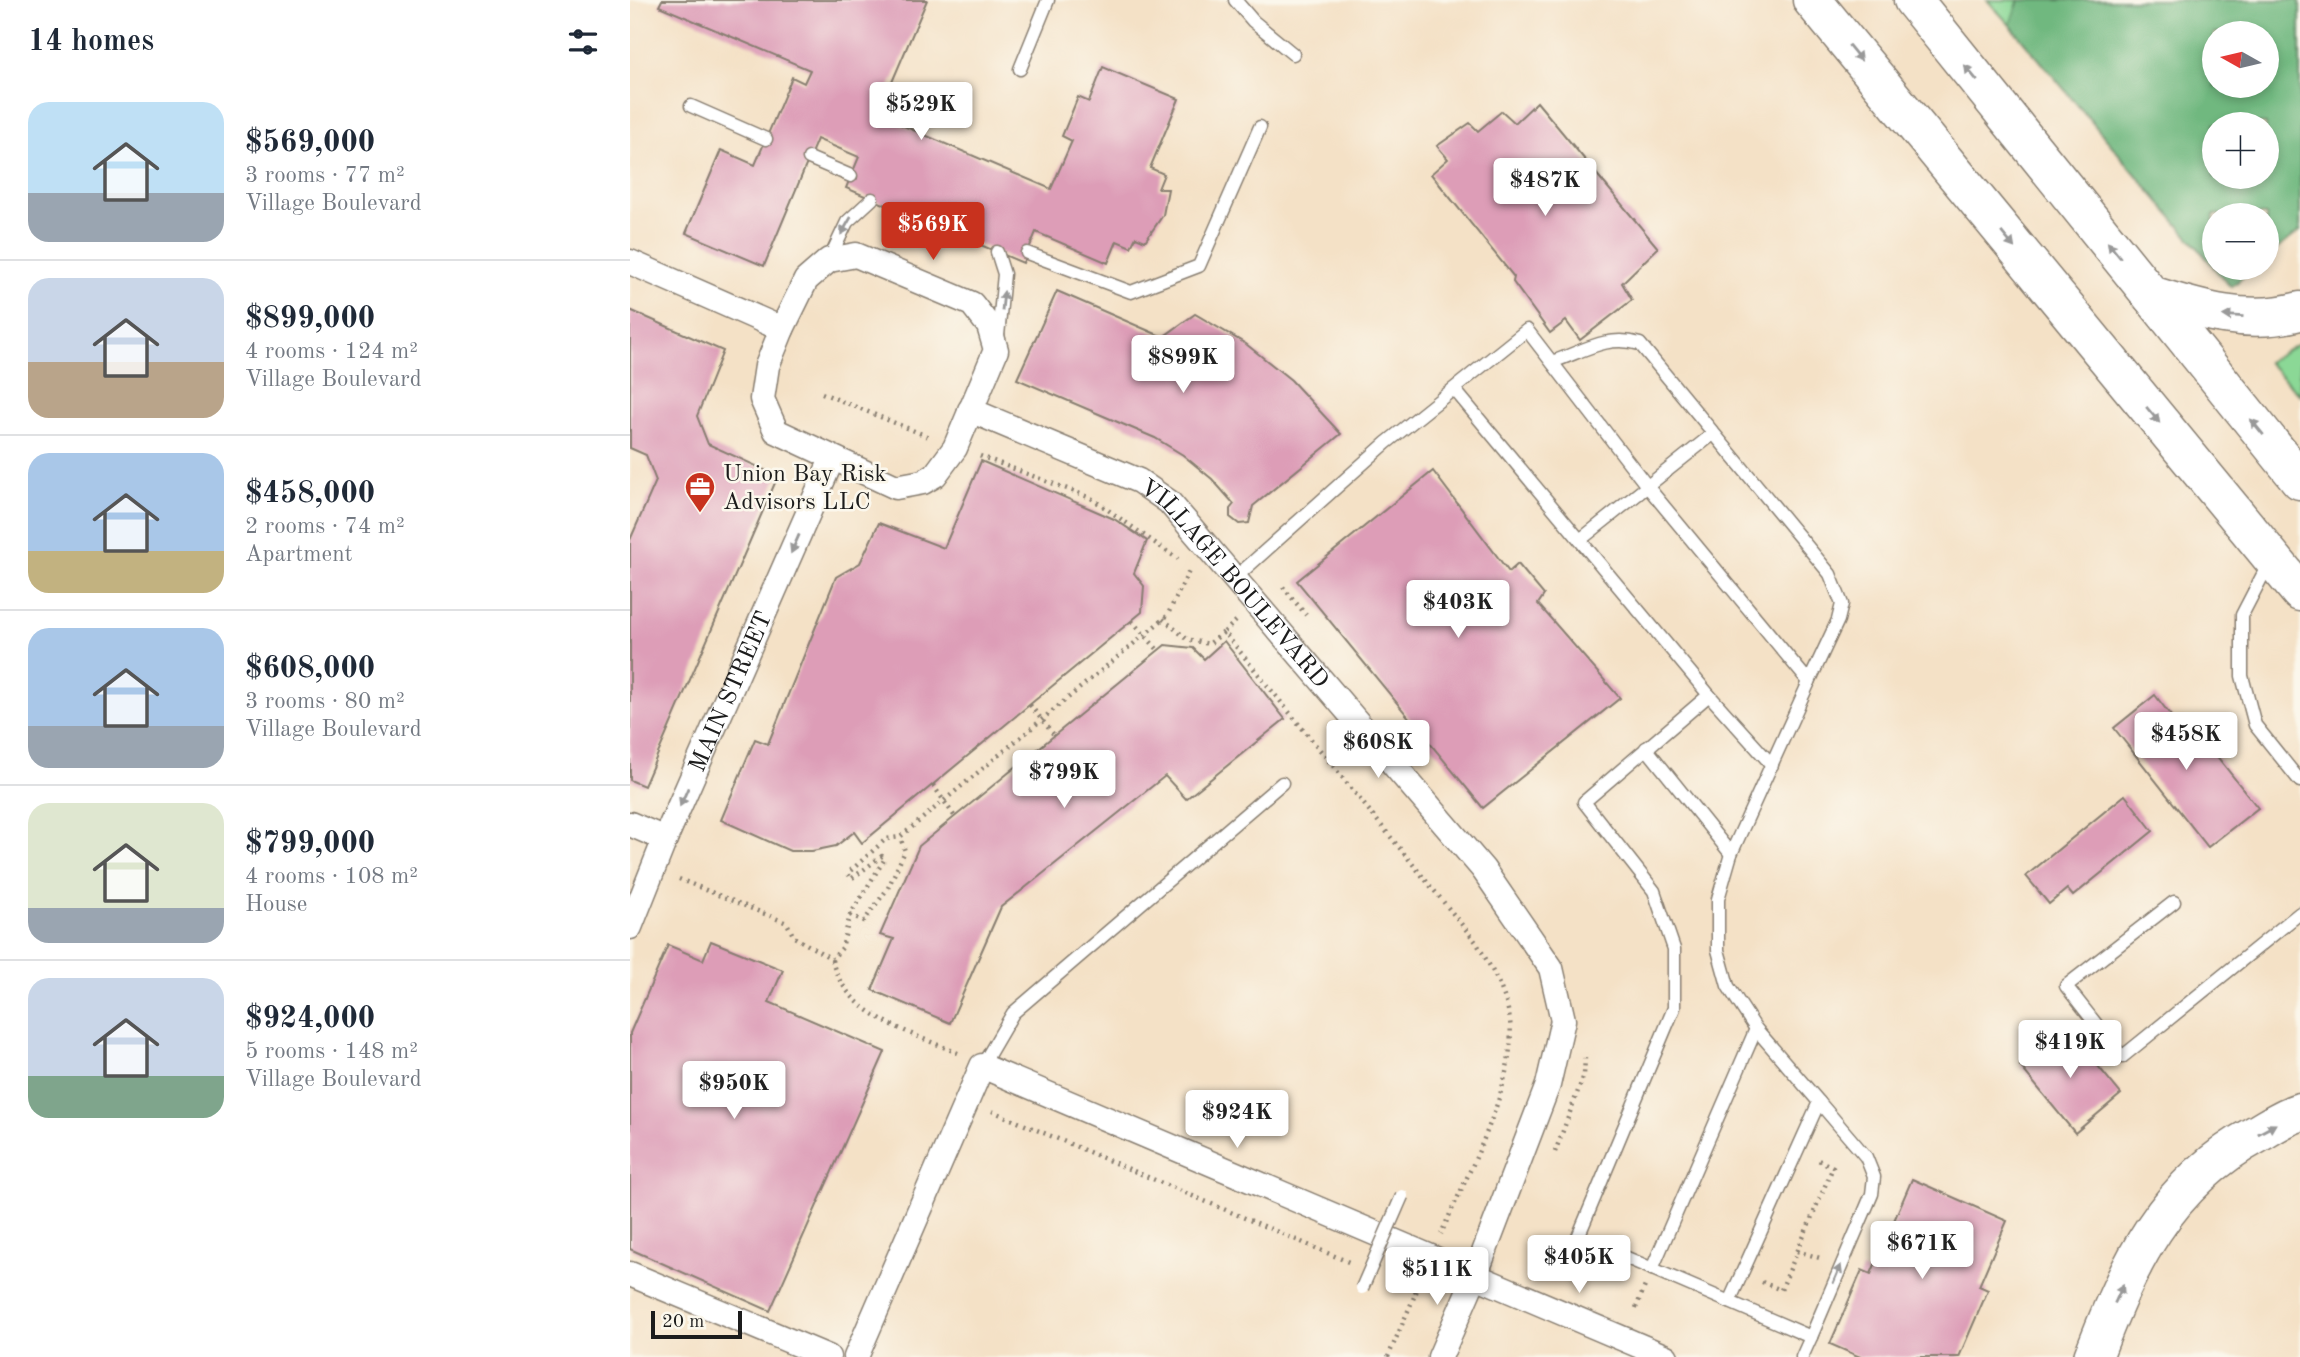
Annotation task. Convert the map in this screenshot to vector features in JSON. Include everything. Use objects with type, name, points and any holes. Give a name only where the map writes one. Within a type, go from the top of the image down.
[{"type":"highway","points":[[1812,0],[2300,593]]},
{"type":"highway","points":[[1913,0],[2300,480]]},
{"type":"highway","points":[[2151,295],[2211,314],[2273,318],[2300,312]]},
{"type":"highway","points":[[2093,1357],[2140,1249],[2176,1198],[2224,1152],[2300,1112]]},
{"type":"street","points":[[856,255],[972,304],[989,326],[996,350],[955,448],[935,475],[923,482],[896,487],[776,431],[762,399],[766,366],[806,279],[829,260],[856,255]]},
{"type":"street","points":[[630,262],[782,329]]},
{"type":"street","name":"VILLAGE BOULEVARD","points":[[970,410],[1139,481],[1176,509],[1483,869],[1551,968],[1563,1020],[1548,1085],[1475,1276],[1440,1357]]},
{"type":"street","name":"MAIN STREET","points":[[630,927],[665,839],[832,459]]},
{"type":"street","points":[[630,824],[665,839]]},
{"type":"street","points":[[856,1357],[967,1100],[973,1061],[1666,1357]]},
{"type":"street","points":[[630,1274],[828,1357]]},
{"type":"lane","points":[[1020,69],[1048,0]]},
{"type":"lane","points":[[1235,0],[1253,21],[1293,54]]},
{"type":"lane","points":[[691,106],[766,139]]},
{"type":"lane","points":[[1027,253],[1131,292],[1199,266],[1260,127]]},
{"type":"lane","points":[[809,158],[851,176]]},
{"type":"lane","points":[[829,260],[847,222],[872,199]]},
{"type":"lane","points":[[996,350],[1004,299],[1004,274],[998,252]]},
{"type":"lane","points":[[1236,578],[1386,443],[1527,330],[1647,486],[1810,682]]},
{"type":"lane","points":[[1552,362],[1611,340],[1621,338],[1640,344],[1830,575],[1839,591],[1842,604],[1838,620],[1731,854],[1718,899],[1718,950],[1728,986],[1756,1029],[1866,1157],[1874,1177],[1872,1194],[1802,1357]]},
{"type":"lane","points":[[1454,389],[1709,695],[1772,765]]},
{"type":"lane","points":[[1580,540],[1713,434]]},
{"type":"lane","points":[[2272,557],[2242,615],[2242,676],[2255,725],[2300,781]]},
{"type":"lane","points":[[1709,695],[1584,802],[1654,891],[1674,949],[1674,1008],[1578,1237],[1811,1337]]},
{"type":"lane","points":[[1646,748],[1731,854]]},
{"type":"lane","points":[[973,1061],[1013,1013],[1282,783]]},
{"type":"lane","points":[[2174,902],[2066,986],[2122,1057],[2300,913]]},
{"type":"lane","points":[[1653,1269],[1756,1029]]},
{"type":"lane","points":[[1729,1302],[1819,1102]]},
{"type":"lane","points":[[1362,1288],[1402,1196]]},
{"type":"path","points":[[822,393],[955,448],[1091,498],[1198,575]]},
{"type":"path","points":[[832,959],[842,948],[850,915],[884,860],[882,856],[851,878],[848,873],[886,839],[900,837],[1163,619],[1191,568]]},
{"type":"path","points":[[1283,587],[1310,620]]},
{"type":"path","points":[[1163,619],[1187,639],[1209,644],[1236,622],[1233,614]]},
{"type":"path","points":[[1132,621],[1158,650]]},
{"type":"path","points":[[1224,632],[1476,942],[1499,983],[1509,1013],[1510,1048],[1502,1092],[1388,1357]]},
{"type":"path","points":[[1030,705],[1054,735]]},
{"type":"path","points":[[933,785],[955,817]]},
{"type":"path","points":[[850,915],[864,921],[888,888],[905,851],[900,837]]},
{"type":"path","points":[[654,870],[787,923],[794,937],[832,959],[846,992],[870,1013],[973,1061]]},
{"type":"path","points":[[1549,1165],[1584,1075],[1586,1050]]},
{"type":"path","points":[[967,1100],[1352,1264]]},
{"type":"path","points":[[1742,1273],[1780,1290],[1833,1167],[1797,1151]]},
{"type":"path","points":[[1378,1274],[1416,1291]]},
{"type":"green space","points":[[1987,0],[2019,0],[2010,25]]},
{"type":"green space","points":[[2019,0],[2300,0],[2300,231],[2279,248],[2279,203],[2202,203],[2202,253],[2010,25]]},
{"type":"green space","points":[[2225,280],[2239,280],[2231,287]]},
{"type":"green space","points":[[2300,343],[2300,395],[2267,362]]},
{"type":"building","points":[[662,0],[927,0],[878,115],[1051,189],[1072,141],[1062,136],[1078,97],[1089,102],[1103,67],[1179,99],[1150,168],[1164,174],[1158,189],[1168,189],[1163,215],[1145,241],[1136,237],[1131,247],[1117,241],[1108,263],[1036,232],[1023,263],[846,188],[859,157],[817,139],[764,266],[686,233],[721,150],[755,165],[792,77],[804,83],[810,70],[659,6]]},
{"type":"building","points":[[1537,102],[1658,248],[1622,283],[1632,300],[1580,340],[1566,321],[1550,333],[1513,282],[1514,277],[1431,174],[1448,159],[1437,146],[1470,123],[1478,131],[1502,111],[1515,123]]},
{"type":"building","points":[[1057,291],[1163,337],[1195,314],[1246,344],[1291,380],[1341,434],[1253,506],[1249,523],[1239,524],[1230,517],[1230,509],[1234,504],[1212,479],[1183,455],[1155,438],[1017,379]]},
{"type":"building","points":[[630,310],[723,351],[697,416],[708,444],[778,476],[644,786],[630,780],[630,540],[656,481],[646,455],[630,448]]},
{"type":"building","points":[[981,461],[1114,519],[1147,541],[1134,573],[1144,586],[1142,612],[862,843],[854,832],[836,846],[812,851],[790,851],[721,820],[755,739],[768,744],[836,577],[860,563],[879,523],[944,548]]},
{"type":"building","points":[[1433,471],[1509,572],[1518,564],[1544,595],[1538,604],[1620,698],[1483,808],[1297,581]]},
{"type":"building","points":[[1224,641],[1285,719],[1186,799],[1165,776],[1001,907],[950,1023],[872,990],[894,939],[880,935],[919,846],[1165,645],[1193,648],[1204,659]]},
{"type":"building","points":[[2155,695],[2191,742],[2200,735],[2258,808],[2208,847],[2114,728]]},
{"type":"building","points":[[2125,795],[2153,831],[2073,896],[2067,889],[2049,904],[2026,876]]},
{"type":"building","points":[[711,941],[783,970],[769,1002],[885,1052],[770,1311],[630,1249],[630,1033],[668,945],[703,960]]},
{"type":"building","points":[[2066,1027],[2121,1094],[2075,1133],[2020,1066]]},
{"type":"building","points":[[1912,1179],[2007,1221],[1979,1286],[1988,1290],[1959,1357],[1860,1357],[1830,1344],[1862,1270],[1871,1274]]},
{"type":"place","name":"Union Bay Risk Advisors LLC","points":[[700,514]]}]
